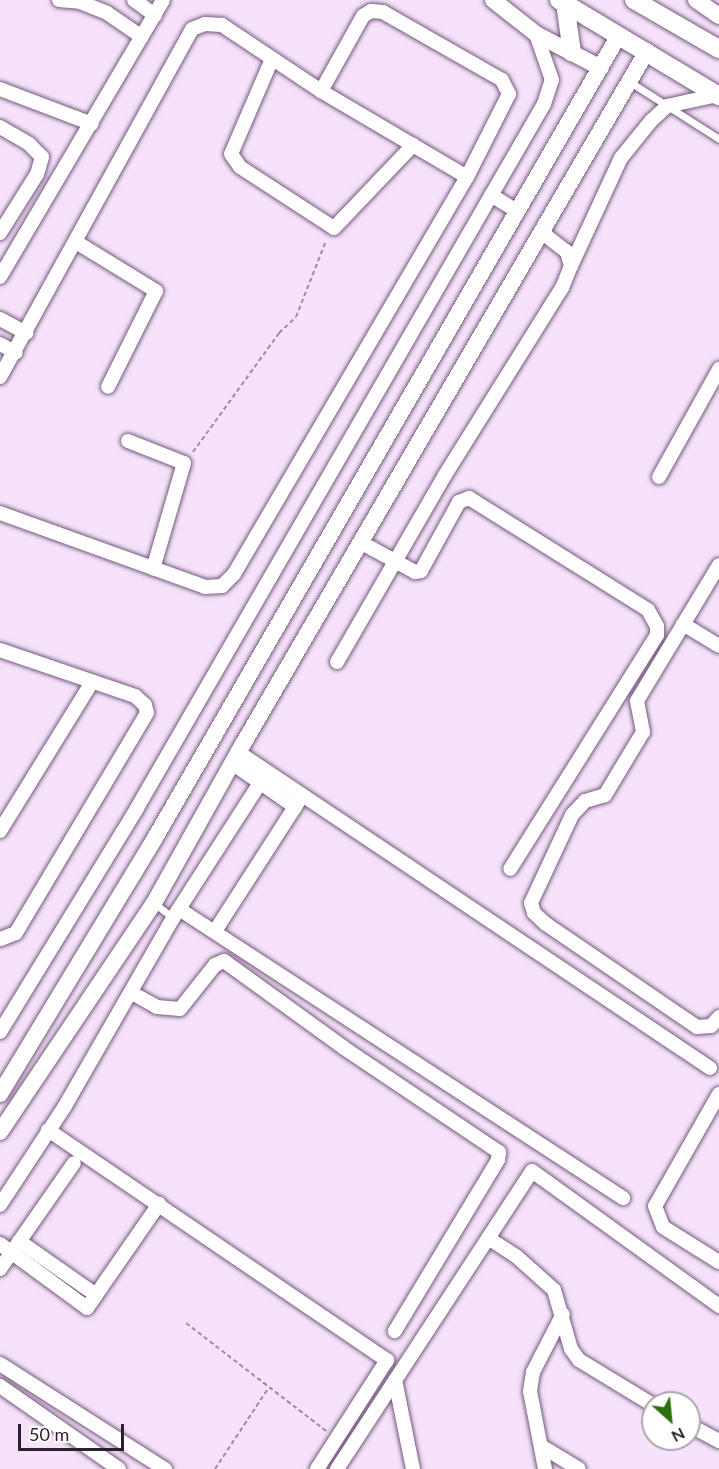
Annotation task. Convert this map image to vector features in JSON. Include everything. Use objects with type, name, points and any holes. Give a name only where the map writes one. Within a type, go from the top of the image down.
[{"type":"main road","points":[[634,0],[719,50]]},
{"type":"main road","points":[[562,2],[718,95]]},
{"type":"main road","points":[[562,2],[572,52]]},
{"type":"street","points":[[59,0],[84,2],[107,13],[142,37]]},
{"type":"street","points":[[134,0],[155,15]]},
{"type":"street","points":[[0,277],[163,0]]},
{"type":"street","points":[[493,0],[536,33],[601,68]]},
{"type":"street","points":[[696,0],[719,16]]},
{"type":"street","points":[[0,513],[205,587],[222,586],[234,574],[467,177],[508,100],[508,89],[502,80],[383,12],[371,11],[363,16],[321,91]]},
{"type":"street","points":[[0,377],[16,353],[192,29],[205,24],[222,25],[321,91],[467,177]]},
{"type":"street","points":[[0,1032],[137,808],[551,89],[550,73],[536,33]]},
{"type":"street","points":[[0,1094],[155,838],[620,35]]},
{"type":"street","points":[[0,1132],[154,903],[235,758],[647,51]]},
{"type":"street","points":[[272,58],[231,154],[240,167],[334,228],[413,145]]},
{"type":"street","points":[[0,89],[92,124]]},
{"type":"street","points":[[337,662],[395,561],[562,288],[621,159],[667,106],[718,95]]},
{"type":"street","points":[[0,127],[29,144],[42,157],[37,174],[0,233]]},
{"type":"street","points":[[491,195],[517,211]]},
{"type":"street","points":[[543,233],[567,252],[571,266]]},
{"type":"street","points":[[76,242],[156,291],[108,387]]},
{"type":"street","points":[[0,319],[26,333]]},
{"type":"street","points":[[0,344],[16,353]]},
{"type":"street","points":[[659,477],[719,369]]},
{"type":"street","points":[[128,441],[184,463],[153,569]]},
{"type":"street","points":[[360,542],[395,561],[421,571],[459,502],[470,498],[648,610],[657,626],[657,635],[510,869]]},
{"type":"street","points":[[719,565],[637,701],[644,732],[605,795],[585,801],[572,815],[531,903],[534,913],[546,924],[697,1027],[711,1026],[719,1017]]},
{"type":"street","points":[[683,624],[719,646]]},
{"type":"street","points":[[0,650],[135,696],[145,705],[144,723],[16,933],[0,939]]},
{"type":"street","points":[[0,831],[92,682]]},
{"type":"street","points":[[235,758],[710,1068]]},
{"type":"street","points":[[0,1204],[132,993],[176,914],[264,777]]},
{"type":"street","points":[[215,931],[299,801]]},
{"type":"street","points":[[176,914],[215,931],[623,1198]]},
{"type":"street","points":[[132,993],[157,1007],[180,1009],[216,964],[224,961],[344,1048],[499,1152],[498,1160],[395,1331]]},
{"type":"street","points":[[719,1094],[655,1206],[663,1227],[719,1262]]},
{"type":"street","points":[[48,1130],[387,1360],[338,1440],[317,1469]]},
{"type":"street","points":[[0,1269],[10,1246],[74,1163]]},
{"type":"street","points":[[337,1469],[532,1171],[719,1306]]},
{"type":"street","points":[[10,1246],[87,1308],[159,1204]]},
{"type":"street","points":[[488,1238],[545,1279],[563,1314],[571,1349],[579,1360],[641,1399]]},
{"type":"street","points":[[545,1469],[530,1391],[533,1372],[563,1314]]},
{"type":"street","points":[[0,1364],[165,1469]]},
{"type":"street","points":[[395,1380],[413,1469]]},
{"type":"street","points":[[0,1386],[119,1469]]},
{"type":"street","points":[[701,1431],[719,1441]]},
{"type":"street","points":[[541,1446],[579,1469]]},
{"type":"lane","points":[[629,82],[719,139]]},
{"type":"lane","points":[[154,903],[176,914]]},
{"type":"path","points":[[184,463],[219,422],[279,333],[296,317],[318,255],[334,228]]},
{"type":"path","points":[[186,1323],[338,1440]]},
{"type":"path","points":[[215,1469],[270,1387]]}]
